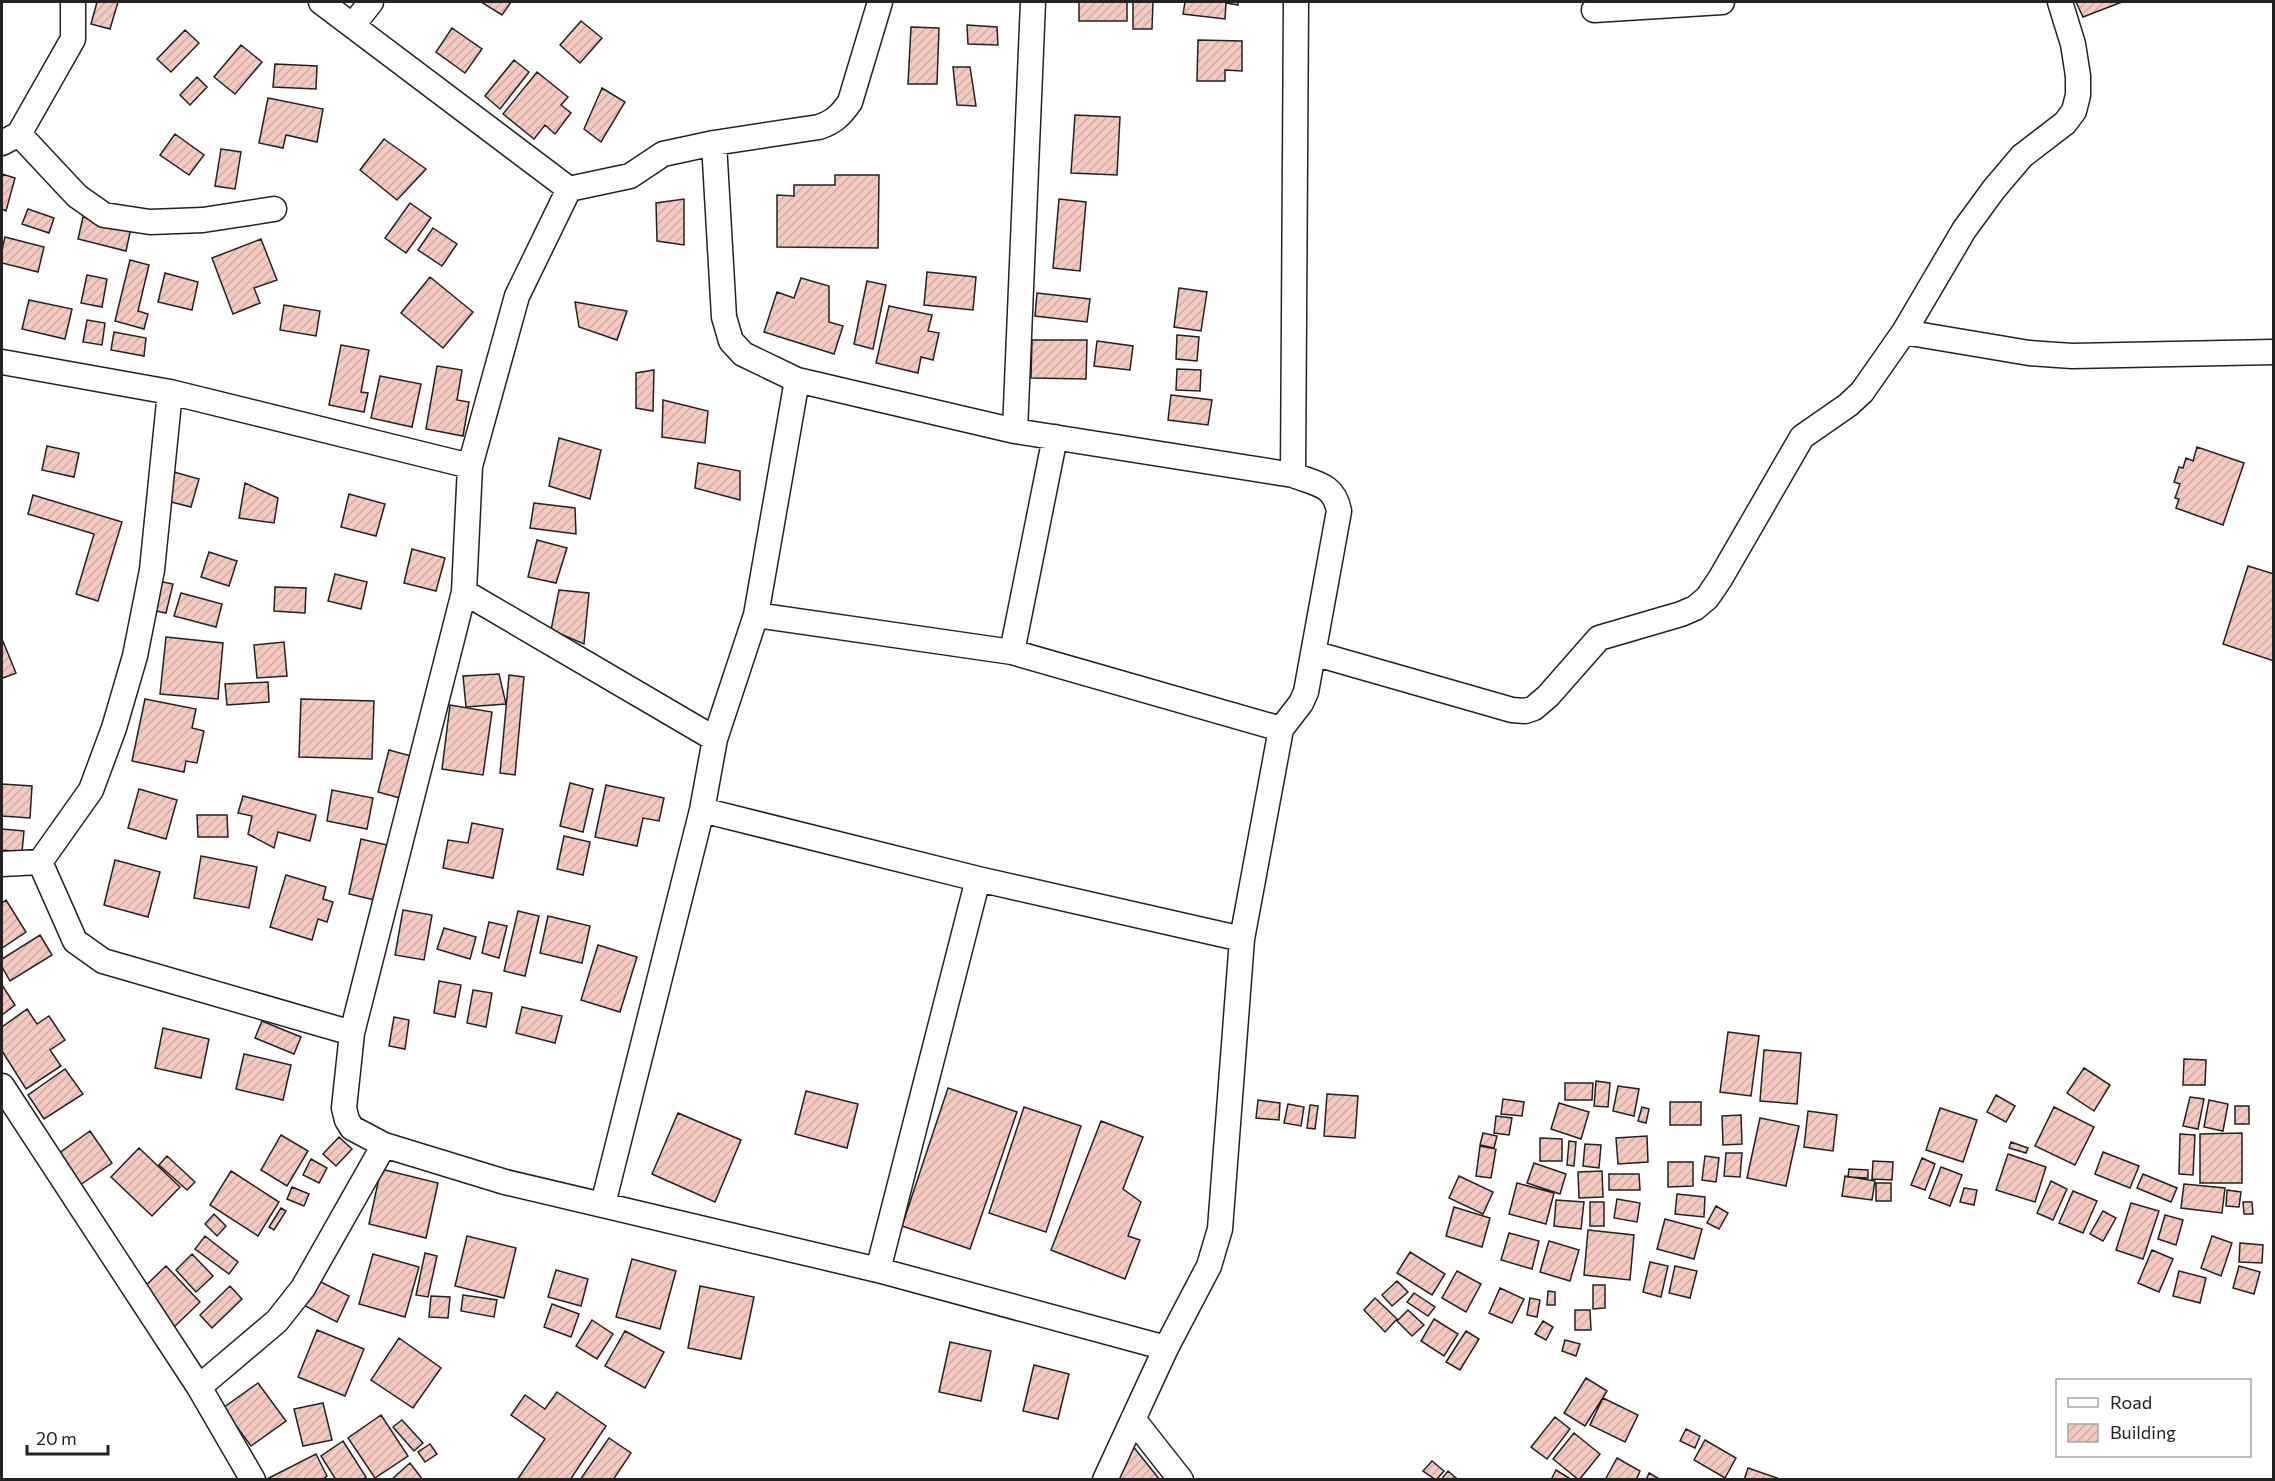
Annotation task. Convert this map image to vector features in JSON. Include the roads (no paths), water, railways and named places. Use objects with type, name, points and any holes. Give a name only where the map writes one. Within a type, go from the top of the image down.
[{"type":"street","points":[[73,2],[73,39],[10,139],[77,196],[104,215],[150,222],[203,220],[274,208]]},
{"type":"street","points":[[321,2],[569,189],[630,176],[663,154],[831,123],[841,115],[853,91],[880,2]]},
{"type":"street","points":[[353,25],[371,2]]},
{"type":"street","points":[[1015,431],[1033,2]]},
{"type":"street","points":[[1293,475],[1296,2]]},
{"type":"street","points":[[1594,10],[1722,2]]},
{"type":"street","points":[[1313,653],[1512,710],[1525,711],[1534,708],[1548,696],[1599,638],[1681,614],[1695,608],[1707,598],[1802,437],[1848,405],[1862,392],[1904,332],[1964,230],[1994,189],[2022,156],[2066,123],[2074,111],[2078,95],[2078,76],[2073,44],[2060,2]]},
{"type":"street","points":[[714,143],[724,317],[731,340],[743,354],[797,380],[1015,431],[1293,475],[1328,488],[1336,498],[1339,511],[1306,692],[1301,703],[1281,729],[1242,939],[1220,1229],[1209,1266],[1166,1348],[1105,1479]]},
{"type":"street","points":[[569,189],[517,296],[470,466],[464,592],[352,1033],[344,1108],[346,1120],[352,1128],[384,1145],[505,1182],[878,1270],[1166,1348]]},
{"type":"street","points":[[1904,332],[2029,353],[2072,356],[2274,352]]},
{"type":"street","points":[[2,362],[170,392],[470,466]]},
{"type":"street","points":[[603,1204],[702,810],[715,739],[756,615],[797,380]]},
{"type":"street","points":[[40,862],[91,790],[114,728],[135,656],[152,570],[170,392]]},
{"type":"street","points":[[1012,652],[1055,437]]},
{"type":"street","points":[[464,592],[715,739]]},
{"type":"street","points":[[756,615],[1012,652],[1281,729]]},
{"type":"street","points":[[702,810],[978,879],[1242,939]]},
{"type":"street","points":[[2,864],[40,862]]},
{"type":"street","points":[[40,862],[75,941],[103,961],[352,1033]]},
{"type":"street","points":[[878,1270],[978,879]]},
{"type":"street","points":[[2,1086],[199,1387],[253,1479]]},
{"type":"street","points":[[199,1387],[277,1321],[303,1288],[384,1145]]},
{"type":"street","points":[[1133,1419],[1181,1479]]}]
